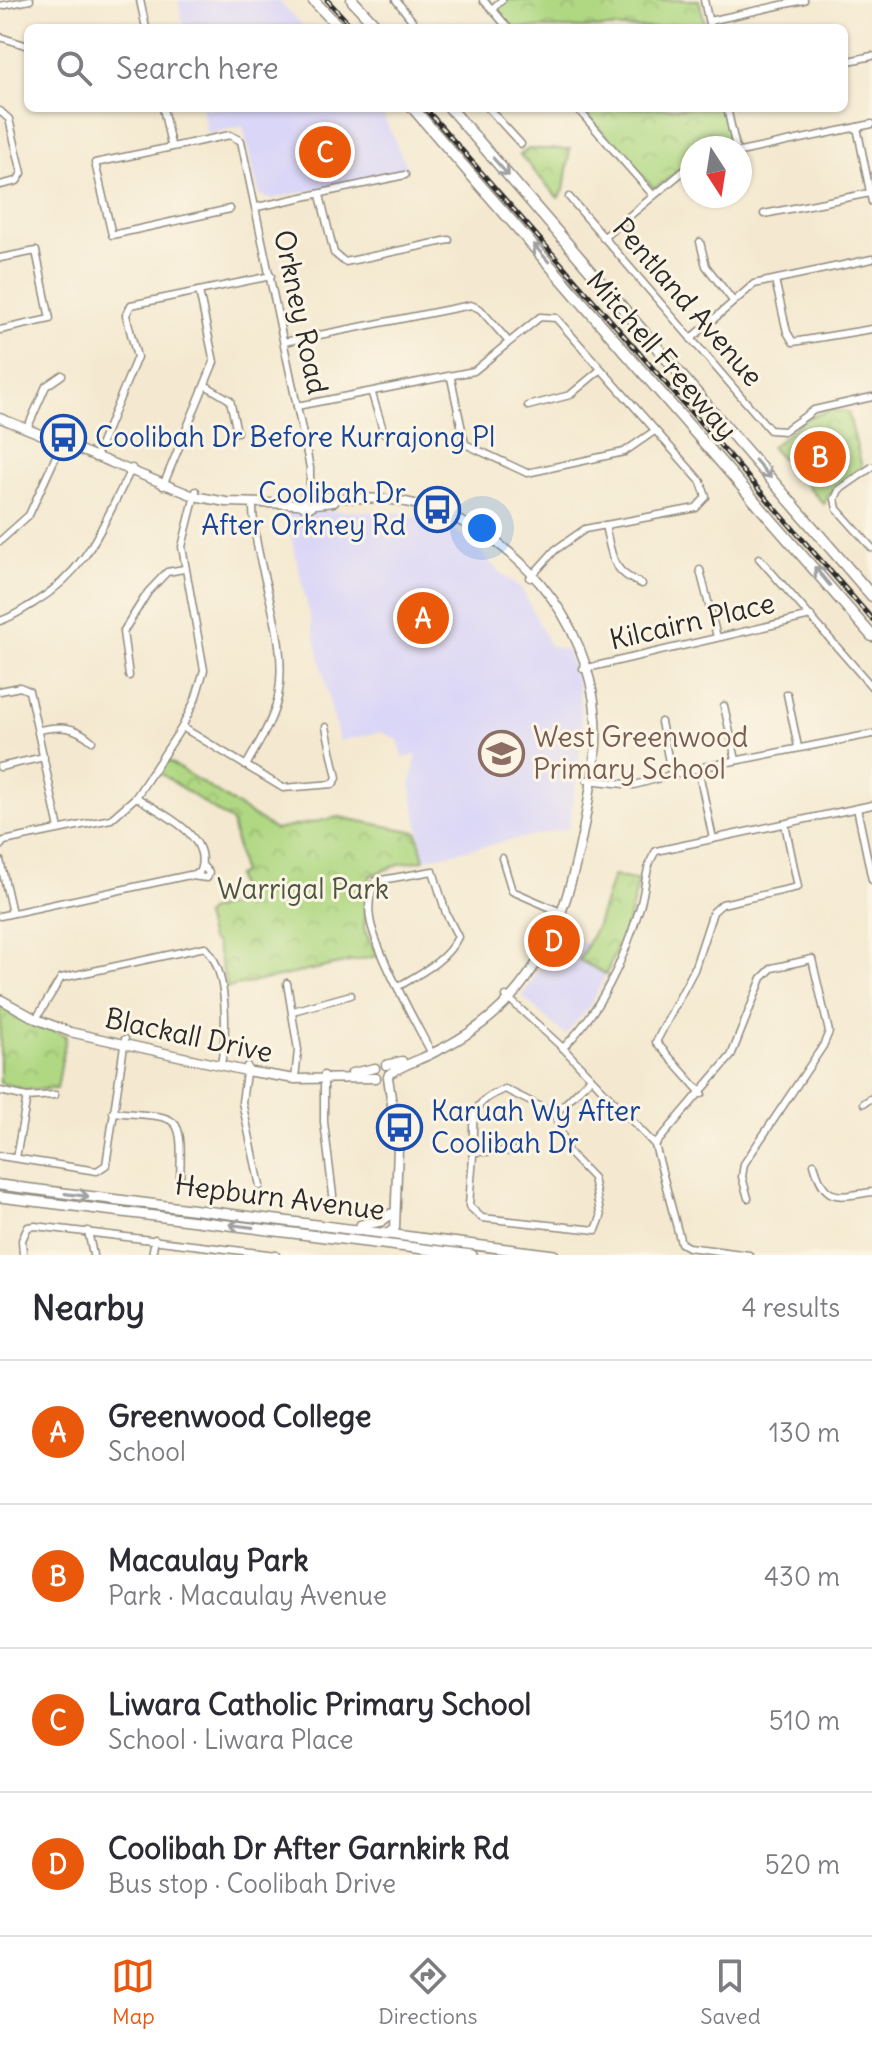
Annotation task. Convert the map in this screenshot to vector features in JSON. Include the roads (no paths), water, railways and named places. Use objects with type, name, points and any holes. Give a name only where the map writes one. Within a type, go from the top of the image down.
[{"type":"highway","points":[[313,0],[336,24]]},
{"type":"highway","points":[[352,0],[374,24]]},
{"type":"highway","name":"Mitchell Freeway","points":[[416,112],[872,636]]},
{"type":"highway","name":"Mitchell Freeway","points":[[453,112],[872,596]]},
{"type":"main road","points":[[0,415],[195,494],[253,502],[310,498],[382,503],[429,513],[490,544],[532,576],[565,625],[585,668],[592,727],[589,780],[560,912],[534,959],[507,998],[431,1052],[382,1074],[398,1147],[390,1232],[402,1246]]},
{"type":"main road","name":"Blackall Drive","points":[[0,997],[70,1032],[247,1068],[295,1076],[382,1074]]},
{"type":"main road","name":"Hepburn Avenue","points":[[0,1185],[554,1255]]},
{"type":"main road","name":"Hepburn Avenue","points":[[1,1197],[472,1255]]},
{"type":"main road","points":[[322,1224],[372,1224],[387,1219],[393,1209]]},
{"type":"main road","points":[[373,1243],[390,1232]]},
{"type":"street","points":[[0,6],[30,0]]},
{"type":"street","points":[[140,0],[145,24]]},
{"type":"street","points":[[396,0],[415,24]]},
{"type":"street","points":[[483,0],[505,24]]},
{"type":"street","points":[[492,9],[502,0]]},
{"type":"street","points":[[704,0],[710,24]]},
{"type":"street","points":[[714,24],[804,0]]},
{"type":"street","points":[[0,31],[0,37],[24,45]]},
{"type":"street","points":[[848,61],[872,56]]},
{"type":"street","points":[[0,111],[9,119],[22,173],[17,181],[0,185]]},
{"type":"street","points":[[164,112],[171,145],[95,163],[112,235],[230,209]]},
{"type":"street","points":[[491,112],[521,144]]},
{"type":"street","points":[[494,115],[497,112]]},
{"type":"street","points":[[580,112],[653,195]]},
{"type":"street","points":[[728,112],[734,136]]},
{"type":"street","points":[[752,147],[872,124]]},
{"type":"street","points":[[857,127],[872,202]]},
{"type":"street","name":"Orkney Road","points":[[171,145],[233,135],[241,141],[310,468],[310,498]]},
{"type":"street","points":[[603,238],[680,174]]},
{"type":"street","points":[[257,207],[405,175]]},
{"type":"street","points":[[764,214],[870,193]]},
{"type":"street","points":[[320,195],[334,253],[345,262],[449,240]]},
{"type":"street","name":"Pentland Avenue","points":[[569,197],[768,429],[777,433],[814,410],[872,397]]},
{"type":"street","points":[[700,242],[706,266],[733,301]]},
{"type":"street","points":[[0,258],[36,251],[50,319],[0,330]]},
{"type":"street","points":[[691,339],[754,284],[872,259]]},
{"type":"street","points":[[96,455],[137,357],[126,315],[131,305],[271,276]]},
{"type":"street","points":[[775,280],[787,332],[793,342],[872,329]]},
{"type":"street","points":[[164,484],[214,362],[199,291]]},
{"type":"street","points":[[284,342],[471,305],[480,309],[509,342]]},
{"type":"street","points":[[297,406],[372,394],[474,371],[540,317],[556,318],[706,489],[704,503],[696,508],[605,525],[571,536],[532,576]]},
{"type":"street","points":[[528,406],[570,395],[600,370]]},
{"type":"street","points":[[28,427],[46,386],[62,375]]},
{"type":"street","points":[[451,378],[465,444],[527,473],[624,452],[653,432]]},
{"type":"street","points":[[205,385],[230,400],[237,432]]},
{"type":"street","points":[[372,394],[384,433]]},
{"type":"street","points":[[0,541],[29,515],[63,441]]},
{"type":"street","points":[[872,467],[839,490],[835,499],[837,509],[872,548]]},
{"type":"street","points":[[0,621],[59,588],[75,571],[95,545],[131,470]]},
{"type":"street","points":[[0,846],[4,841],[111,819],[136,797],[182,727],[195,700],[204,670],[184,569],[182,540],[195,494]]},
{"type":"street","points":[[247,764],[278,700],[281,676],[280,655],[255,542],[253,502]]},
{"type":"street","points":[[605,525],[618,569],[623,576],[642,584]]},
{"type":"street","points":[[759,558],[872,687]]},
{"type":"street","points":[[129,676],[123,632],[148,592],[167,572],[184,569]]},
{"type":"street","points":[[700,570],[717,637]]},
{"type":"street","name":"Kilcairn Place","points":[[585,668],[811,616]]},
{"type":"street","points":[[0,691],[20,687],[29,691],[59,829]]},
{"type":"street","points":[[787,694],[798,747]]},
{"type":"street","points":[[724,706],[736,760]]},
{"type":"street","points":[[661,722],[672,777]]},
{"type":"street","points":[[39,730],[63,725],[80,730],[92,741]]},
{"type":"street","points":[[182,727],[283,788],[333,784],[337,778],[326,727]]},
{"type":"street","points":[[589,780],[626,786],[672,777],[698,768],[872,734]]},
{"type":"street","points":[[0,767],[44,757]]},
{"type":"street","points":[[698,768],[713,839]]},
{"type":"street","points":[[0,916],[199,873],[202,865],[194,836],[136,797]]},
{"type":"street","points":[[563,1048],[595,1013],[616,974],[641,906],[650,860],[656,851],[872,805]]},
{"type":"street","points":[[857,808],[872,877]]},
{"type":"street","points":[[702,1094],[656,1042],[694,970],[713,912],[722,904],[798,887],[785,824]]},
{"type":"street","points":[[502,858],[512,891],[560,912]]},
{"type":"street","points":[[0,860],[12,913]]},
{"type":"street","points":[[399,986],[428,970],[453,947],[458,937],[446,913],[433,871],[399,874],[376,881],[371,889],[370,918],[399,986],[431,1052]]},
{"type":"street","points":[[37,1017],[61,978],[205,947],[219,979],[228,1030],[222,1062]]},
{"type":"street","points":[[655,1145],[702,1094],[731,1056],[762,978],[772,968],[812,959],[829,1032],[823,1046],[744,1164],[742,1177],[748,1198]]},
{"type":"street","points":[[287,983],[298,1050],[295,1076]]},
{"type":"street","points":[[293,1011],[351,995]]},
{"type":"street","points":[[507,998],[563,1048],[655,1145],[681,1243],[688,1247],[749,1255]]},
{"type":"street","points":[[0,1156],[97,1171],[106,1165],[124,1041]]},
{"type":"street","points":[[247,1068],[242,1102],[260,1186]]},
{"type":"street","points":[[324,1077],[325,1137],[333,1195]]},
{"type":"street","points":[[555,1114],[591,1078]]},
{"type":"street","points":[[505,1089],[555,1114],[568,1152],[593,1178],[601,1217],[596,1230],[482,1218],[469,1206],[473,1152],[471,1123],[476,1109],[490,1095],[505,1089]]},
{"type":"street","points":[[0,1091],[27,1097],[55,1095]]},
{"type":"street","points":[[16,1158],[27,1097]]},
{"type":"street","points":[[864,1103],[872,1098]]},
{"type":"street","points":[[113,1112],[167,1118],[178,1125],[182,1132],[180,1179]]},
{"type":"street","points":[[473,1152],[518,1151]]},
{"type":"street","points":[[814,1164],[820,1186],[828,1194],[839,1196],[872,1192]]},
{"type":"street","points":[[23,1255],[22,1240],[28,1227],[88,1231],[276,1255]]},
{"type":"street","points":[[88,1231],[93,1255]]},
{"type":"street","points":[[152,1255],[155,1239]]},
{"type":"railway","points":[[327,0],[349,24]]},
{"type":"railway","points":[[428,112],[872,619]]},
{"type":"place","name":"Liwara Catholic Primary School","points":[[325,152]]},
{"type":"place","name":"Coolibah Dr Before Kurrajong Pl","points":[[64,437]]},
{"type":"place","name":"Macaulay Park","points":[[820,457]]},
{"type":"place","name":"Coolibah Dr After Orkney Rd","points":[[437,509]]},
{"type":"place","name":"Greenwood College","points":[[423,618]]},
{"type":"place","name":"West Greenwood Primary School","points":[[502,753]]},
{"type":"place","name":"Coolibah Dr After Garnkirk Rd","points":[[554,941]]},
{"type":"place","name":"Karuah Wy After Coolibah Dr","points":[[400,1127]]},
{"type":"park label","name":"Warrigal Park","points":[[303,889]]}]
